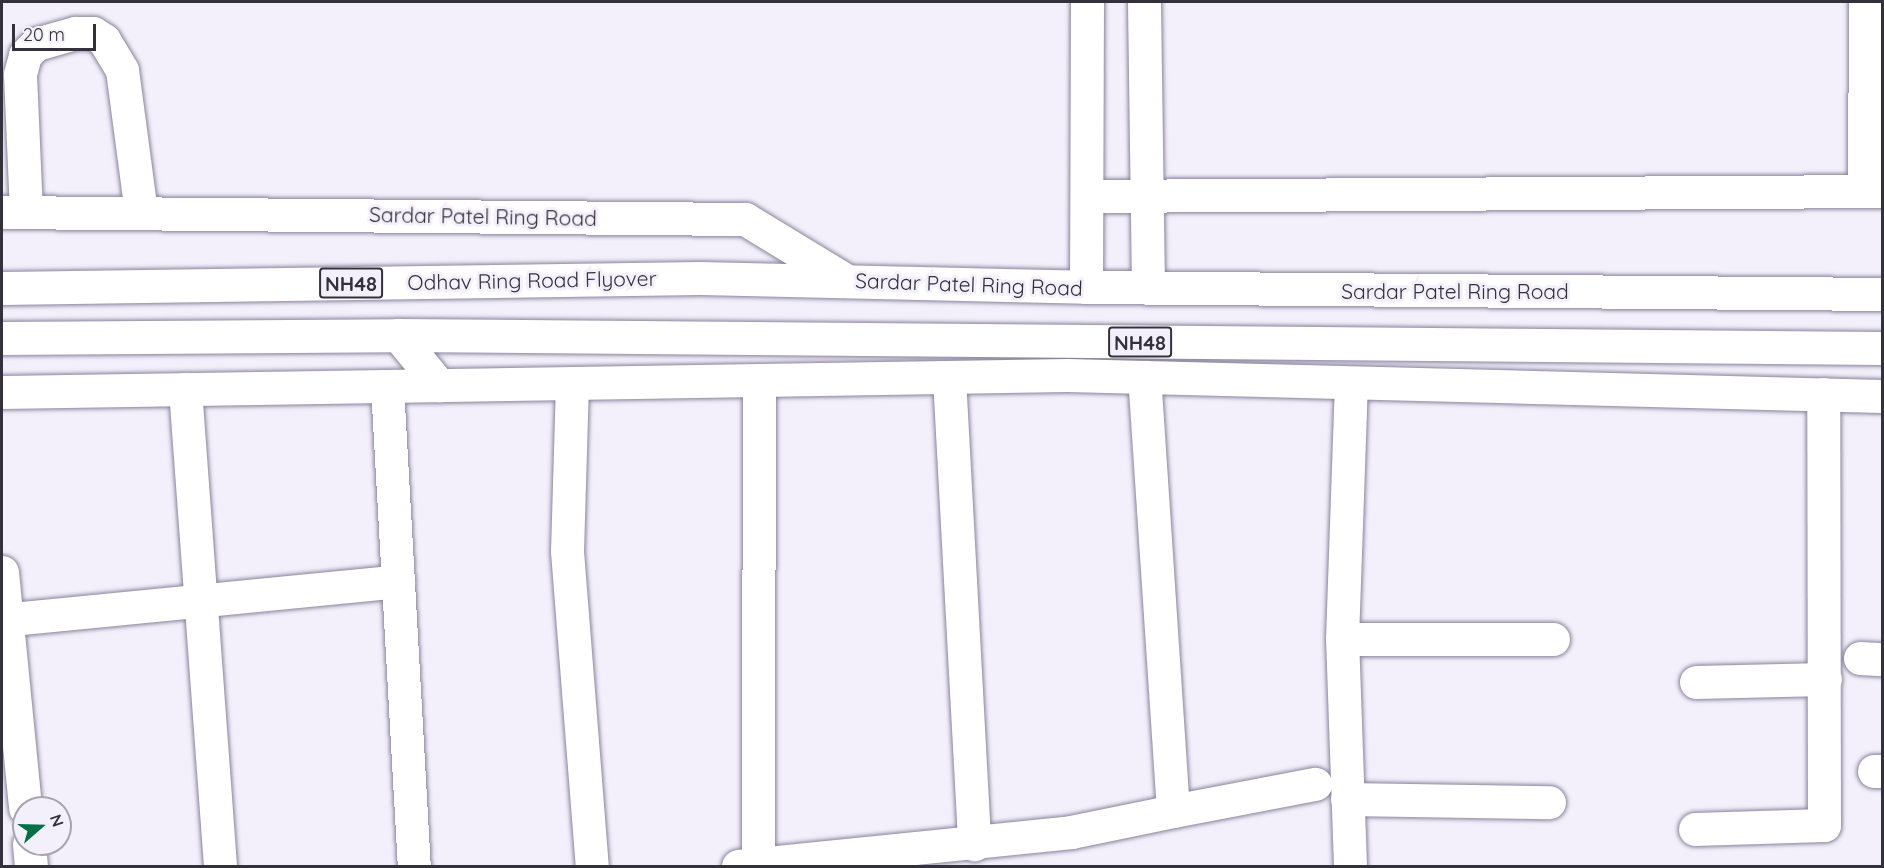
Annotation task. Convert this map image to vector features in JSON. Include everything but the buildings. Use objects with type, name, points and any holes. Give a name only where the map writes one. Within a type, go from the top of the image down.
[{"type":"main road","points":[[1086,287],[1087,2]]},
{"type":"main road","points":[[1144,2],[1148,288]]},
{"type":"main road","points":[[1088,195],[1873,191],[1865,2]]},
{"type":"main road","points":[[14,212],[20,74],[25,56],[36,44],[75,33],[93,33],[104,40],[122,70],[141,213]]},
{"type":"main road","name":"Sardar Patel Ring Road","points":[[14,212],[745,219],[847,281],[1148,288],[1882,294]]},
{"type":"main road","name":"Odhav Ring Road Flyover","points":[[2,288],[700,278],[847,281]]},
{"type":"main road","points":[[398,335],[439,386]]},
{"type":"main road","name":"NH48","points":[[2,338],[398,335],[1882,348]]},
{"type":"main road","points":[[949,377],[974,844]]},
{"type":"main road","points":[[2,392],[949,377],[1144,377],[1882,396]]},
{"type":"main road","points":[[1144,377],[1173,811]]},
{"type":"main road","points":[[759,381],[751,866],[1071,832],[1315,784]]},
{"type":"main road","points":[[572,383],[567,551],[592,867]]},
{"type":"main road","points":[[1350,867],[1342,639],[1351,383]]},
{"type":"main road","points":[[387,386],[414,867]]},
{"type":"main road","points":[[185,389],[220,867]]},
{"type":"main road","points":[[1695,829],[1824,825],[1824,394]]},
{"type":"main road","points":[[2,572],[2,620],[24,796]]},
{"type":"main road","points":[[2,620],[200,598],[398,580]]},
{"type":"main road","points":[[1342,639],[1553,639]]},
{"type":"main road","points":[[1695,682],[1825,679]]},
{"type":"main road","points":[[1347,799],[1549,802]]}]
